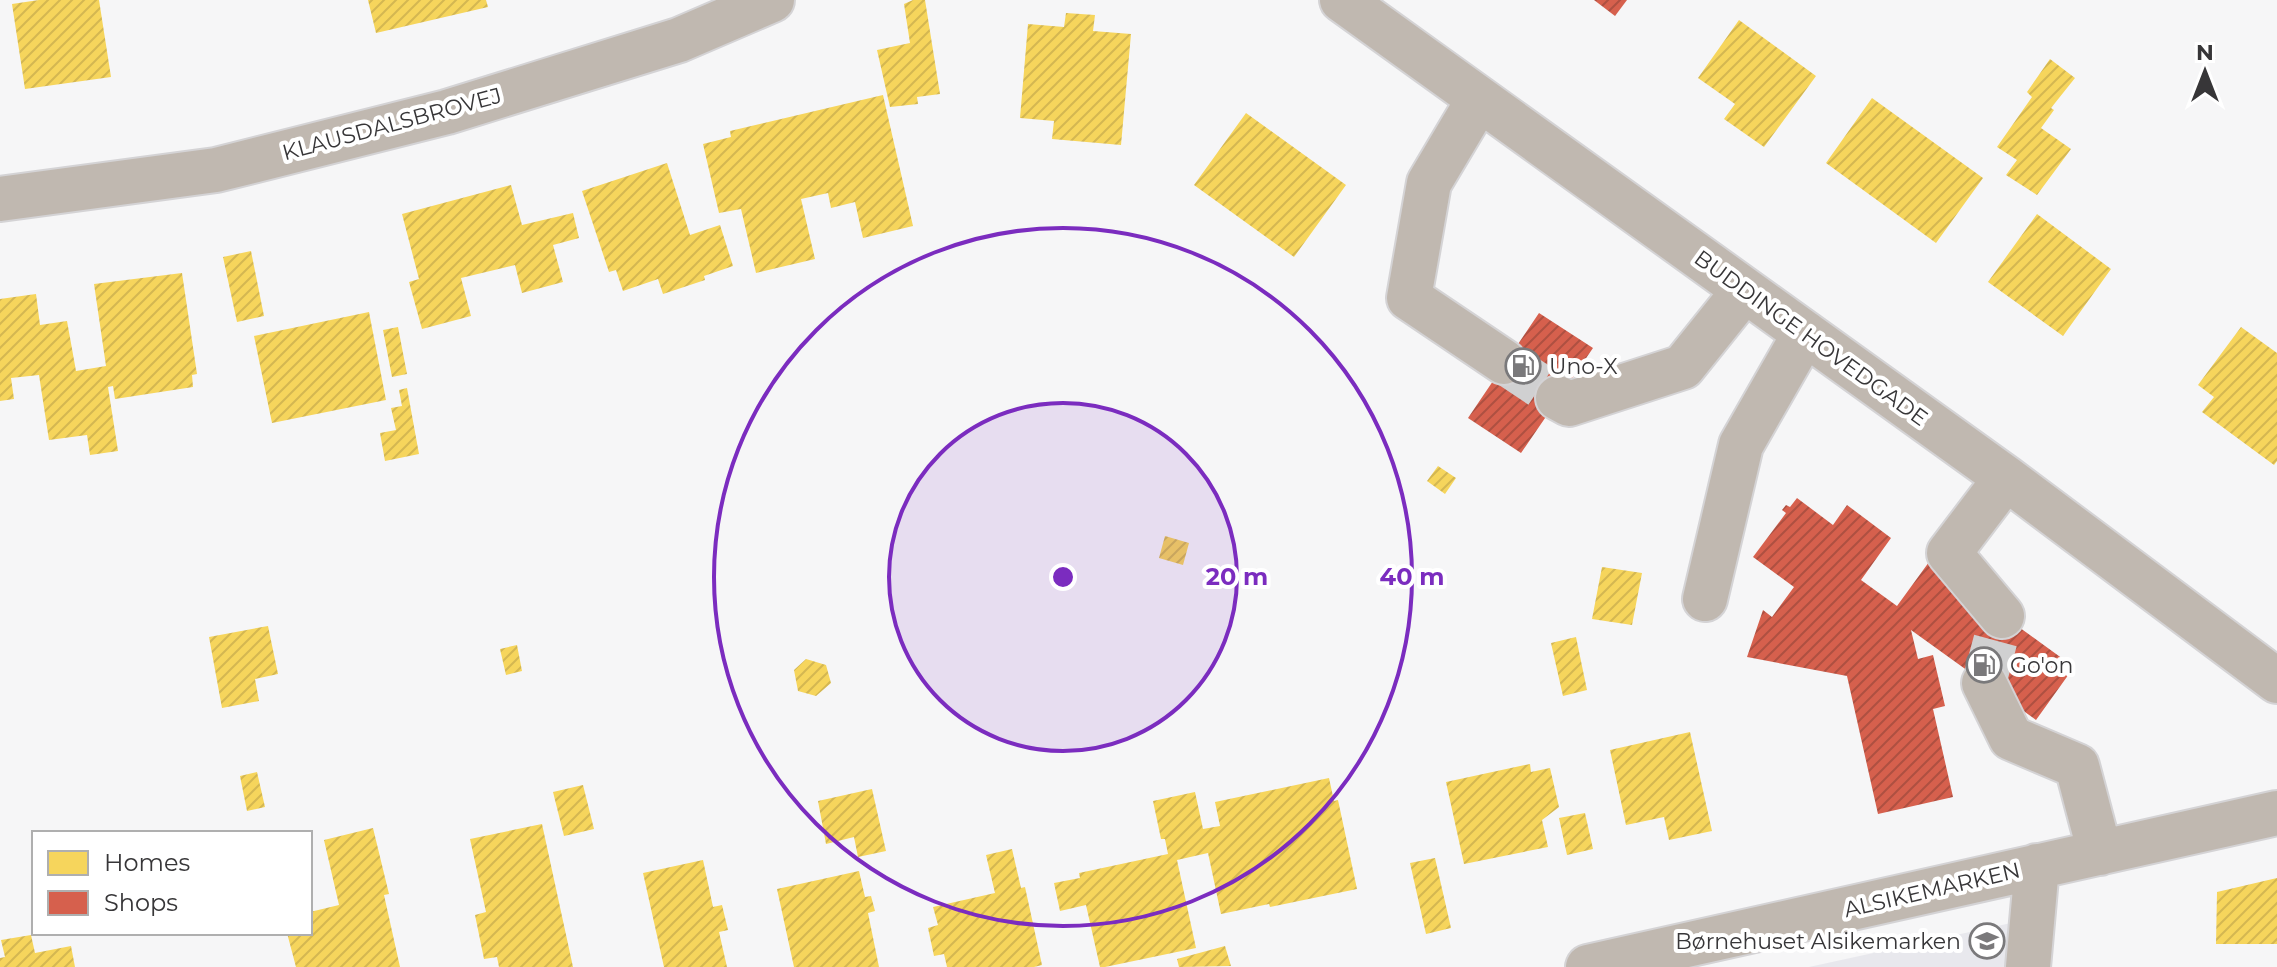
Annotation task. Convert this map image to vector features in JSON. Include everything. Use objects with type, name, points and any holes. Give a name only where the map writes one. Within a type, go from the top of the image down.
[{"type":"street","name":"KLAUSDALSBROVEJ","points":[[0,199],[216,170],[447,112],[679,40],[772,0]]},
{"type":"street","name":"BUDDINGE HOVEDGADE","points":[[1342,0],[2006,478],[2277,681]]},
{"type":"street","points":[[1479,99],[1429,183],[1409,298],[1504,362]]},
{"type":"street","points":[[1558,398],[1569,404],[1683,367],[1744,291]]},
{"type":"street","points":[[1705,599],[1741,445],[1805,333]]},
{"type":"street","points":[[2002,616],[1949,553],[2006,478]]},
{"type":"street","points":[[1984,683],[2011,738],[2077,766],[2100,853]]},
{"type":"street","name":"ALSIKEMARKEN","points":[[1588,967],[1706,954],[2037,866],[2277,813]]},
{"type":"street","points":[[2028,967],[2037,866]]},
{"type":"shaded area","name":"Børnehuset Alsikemarken","points":[[2048,915],[2045,967],[1809,967]]},
{"type":"building: Homes","points":[[39,0],[99,0],[111,77],[25,89],[12,4]]},
{"type":"building: Homes","points":[[368,0],[486,0],[488,7],[376,33]]},
{"type":"building: Homes","points":[[925,0],[940,94],[917,97],[918,104],[890,107],[877,50],[910,43],[904,4]]},
{"type":"building: Homes","points":[[1066,13],[1095,15],[1093,31],[1131,34],[1121,145],[1052,139],[1054,121],[1020,118],[1028,24],[1064,27]]},
{"type":"building: Homes","points":[[1739,20],[1816,76],[1764,147],[1724,119],[1735,104],[1698,78]]},
{"type":"building: Homes","points":[[2050,59],[2075,78],[2051,108],[2054,110],[2041,128],[2071,149],[2037,195],[2006,175],[2017,160],[1997,147],[2032,97],[2027,92]]},
{"type":"building: Homes","points":[[883,95],[913,226],[863,238],[855,202],[831,208],[828,193],[801,199],[815,259],[756,273],[741,209],[719,213],[703,144],[731,137],[730,131]]},
{"type":"building: Homes","points":[[1872,98],[1983,178],[1936,243],[1826,163]]},
{"type":"building: Homes","points":[[1246,113],[1346,185],[1294,257],[1194,185]]},
{"type":"building: Homes","points":[[667,163],[690,235],[720,225],[733,266],[704,276],[705,280],[663,294],[658,279],[623,291],[616,270],[609,272],[582,191]]},
{"type":"building: Homes","points":[[511,185],[522,225],[573,213],[579,238],[553,245],[563,282],[522,293],[515,265],[461,278],[471,316],[422,329],[409,282],[419,279],[402,214]]},
{"type":"building: Homes","points":[[2037,214],[2111,269],[2063,336],[1988,282]]},
{"type":"building: Homes","points":[[251,251],[264,316],[237,322],[223,257]]},
{"type":"building: Homes","points":[[182,273],[197,374],[192,375],[193,387],[115,399],[113,386],[108,387],[118,451],[90,455],[87,435],[49,440],[39,375],[11,378],[14,399],[0,401],[0,299],[36,294],[40,325],[67,321],[76,371],[106,366],[94,284]]},
{"type":"building: Homes","points":[[369,312],[386,400],[272,423],[254,336]]},
{"type":"building: Homes","points":[[398,327],[407,374],[392,377],[383,330]]},
{"type":"building: Homes","points":[[2241,327],[2277,353],[2277,461],[2274,465],[2202,412],[2214,397],[2198,385]]},
{"type":"building: Homes","points":[[407,388],[419,454],[385,461],[380,433],[396,430],[391,408],[402,406],[399,390]]},
{"type":"building: Homes","points":[[1438,466],[1456,478],[1445,494],[1427,481]]},
{"type":"building: Homes","points":[[1165,536],[1189,543],[1183,565],[1159,558]]},
{"type":"building: Homes","points":[[1602,567],[1642,573],[1632,625],[1592,619]]},
{"type":"building: Homes","points":[[268,626],[278,674],[255,679],[259,701],[222,708],[209,637]]},
{"type":"building: Homes","points":[[1576,637],[1587,690],[1563,696],[1551,643]]},
{"type":"building: Homes","points":[[517,645],[522,671],[506,675],[500,649]]},
{"type":"building: Homes","points":[[806,659],[826,665],[831,683],[816,696],[798,691],[794,670]]},
{"type":"building: Homes","points":[[1690,732],[1712,831],[1669,840],[1664,817],[1626,825],[1610,750]]},
{"type":"building: Homes","points":[[1530,764],[1531,772],[1550,768],[1559,807],[1542,820],[1548,847],[1464,864],[1446,782]]},
{"type":"building: Homes","points":[[257,772],[265,807],[247,811],[240,776]]},
{"type":"building: Homes","points":[[1329,778],[1334,801],[1338,800],[1357,889],[1221,914],[1208,853],[1177,860],[1196,948],[1105,967],[1100,967],[1086,905],[1060,911],[1054,883],[1080,878],[1079,873],[1168,854],[1165,839],[1161,839],[1153,801],[1195,792],[1203,829],[1220,826],[1215,802]]},
{"type":"building: Homes","points":[[583,785],[594,829],[564,836],[553,792]]},
{"type":"building: Homes","points":[[872,789],[886,851],[858,857],[854,837],[826,844],[818,801]]},
{"type":"building: Homes","points":[[1585,813],[1593,849],[1567,855],[1559,818]]},
{"type":"building: Homes","points":[[542,824],[573,967],[499,967],[497,957],[484,959],[475,915],[486,912],[470,839]]},
{"type":"building: Homes","points":[[373,828],[389,894],[384,895],[400,967],[296,967],[288,935],[312,935],[312,912],[339,905],[324,840]]},
{"type":"building: Homes","points":[[1012,849],[1021,888],[1025,887],[1042,965],[947,967],[944,954],[934,956],[928,928],[938,925],[933,907],[995,893],[986,855]]},
{"type":"building: Homes","points":[[1435,858],[1451,928],[1426,934],[1410,863]]},
{"type":"building: Homes","points":[[703,860],[713,907],[722,905],[728,930],[719,932],[727,967],[664,967],[643,873]]},
{"type":"building: Homes","points":[[859,871],[865,897],[871,896],[875,911],[868,913],[879,967],[794,967],[777,889]]},
{"type":"building: Homes","points":[[2277,878],[2277,944],[2216,944],[2217,892]]},
{"type":"building: Homes","points":[[31,935],[35,953],[71,946],[75,967],[0,967],[0,958],[5,957],[1,940]]},
{"type":"building: Homes","points":[[1225,946],[1231,966],[1179,967],[1177,959]]},
{"type":"building: Shops","points":[[1594,0],[1627,0],[1615,16]]},
{"type":"building: Shops","points":[[1539,313],[1593,348],[1521,453],[1468,418]]},
{"type":"building: Shops","points":[[1797,498],[1833,525],[1847,505],[1891,538],[1861,580],[1897,606],[1929,562],[2074,667],[2036,720],[1911,630],[1918,659],[1933,655],[1945,706],[1933,709],[1953,797],[1878,814],[1847,676],[1747,657],[1763,610],[1772,617],[1794,587],[1753,557],[1786,513],[1782,510],[1786,505],[1790,507]]},
{"type":"tunnel","points":[[1504,362],[1558,398]]},
{"type":"tunnel","points":[[1984,683],[2002,616]]},
{"type":"place","name":"Uno-X","points":[[1523,366]]},
{"type":"place","name":"Go'on","points":[[1984,665]]},
{"type":"place","name":"Børnehuset Alsikemarken","points":[[1987,941]]}]
